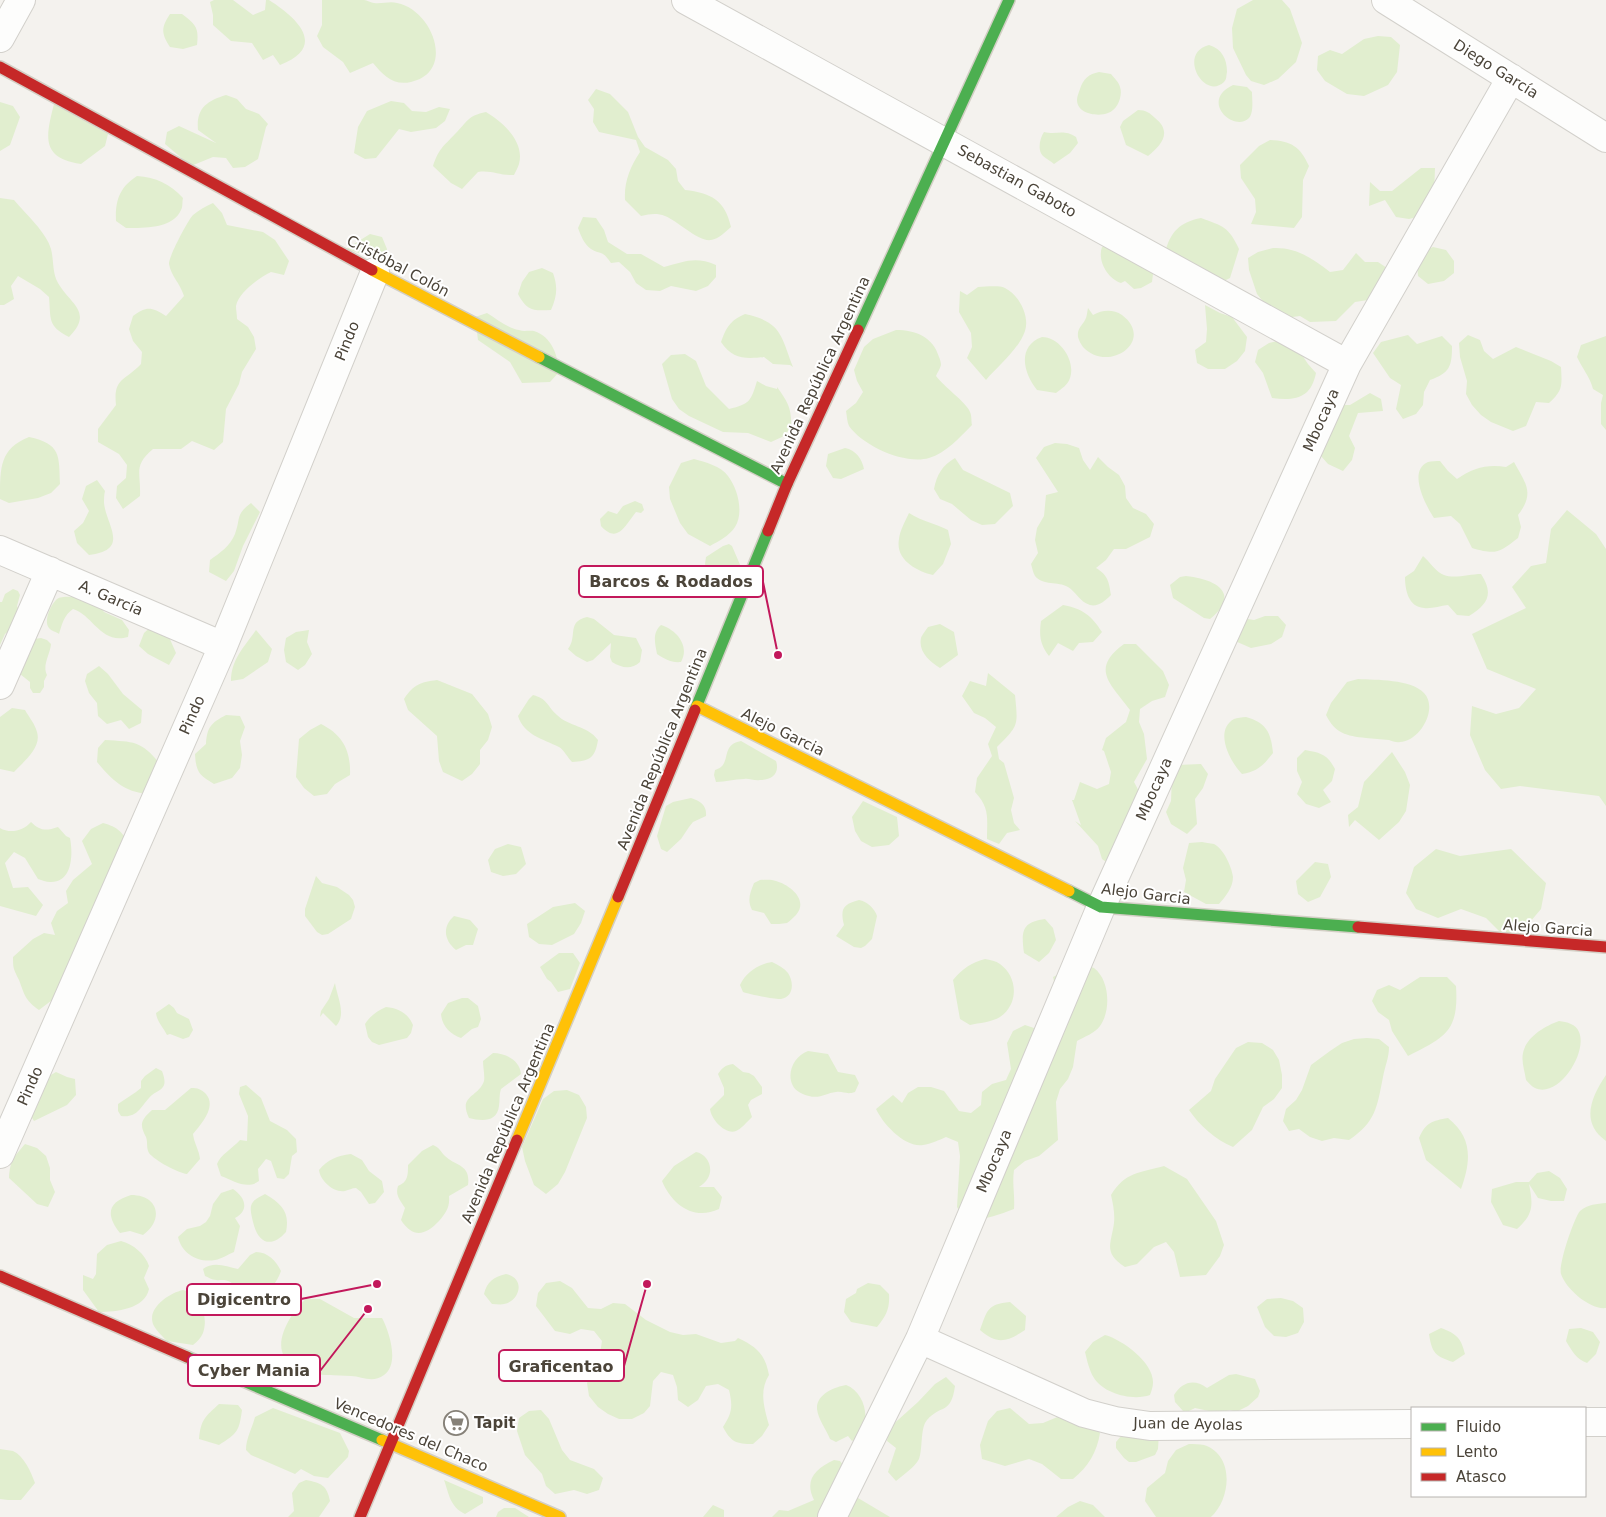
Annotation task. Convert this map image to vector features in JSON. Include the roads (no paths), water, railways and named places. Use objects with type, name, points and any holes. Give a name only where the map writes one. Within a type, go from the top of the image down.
[{"type":"street","points":[[0,38],[21,0]]},
{"type":"street","name":"Sebastian Gaboto","points":[[686,0],[1347,364]]},
{"type":"street","name":"Avenida República Argentina","points":[[360,1517],[697,706],[786,484],[1009,0]]},
{"type":"street","name":"Diego García","points":[[1386,0],[1606,138]]},
{"type":"street","name":"Cristóbal Colón","points":[[0,67],[375,272],[786,484]]},
{"type":"street","name":"Mbocaya","points":[[832,1517],[920,1339],[1101,907],[1347,364],[1511,78]]},
{"type":"street","name":"Pindo","points":[[0,1154],[223,646],[375,272]]},
{"type":"street","name":"A. García","points":[[2,555],[50,571],[223,646]]},
{"type":"street","points":[[0,686],[50,571]]},
{"type":"street","name":"Alejo Garcia","points":[[697,706],[1101,907],[1606,947]]},
{"type":"street","name":"Vencedores del Chaco","points":[[0,1276],[560,1517]]},
{"type":"street","name":"Juan de Ayolas","points":[[920,1339],[1084,1413],[1115,1421],[1150,1426],[1411,1424]]},
{"type":"street","points":[[1586,1422],[1606,1422]]},
{"type":"place","name":"Barcos & Rodados","points":[[778,655]]},
{"type":"place","name":"Digicentro","points":[[377,1284]]},
{"type":"place","name":"Graficentao","points":[[647,1284]]},
{"type":"place","name":"Cyber Mania","points":[[368,1309]]},
{"type":"place","name":"Tapit","points":[[456,1423]]}]
